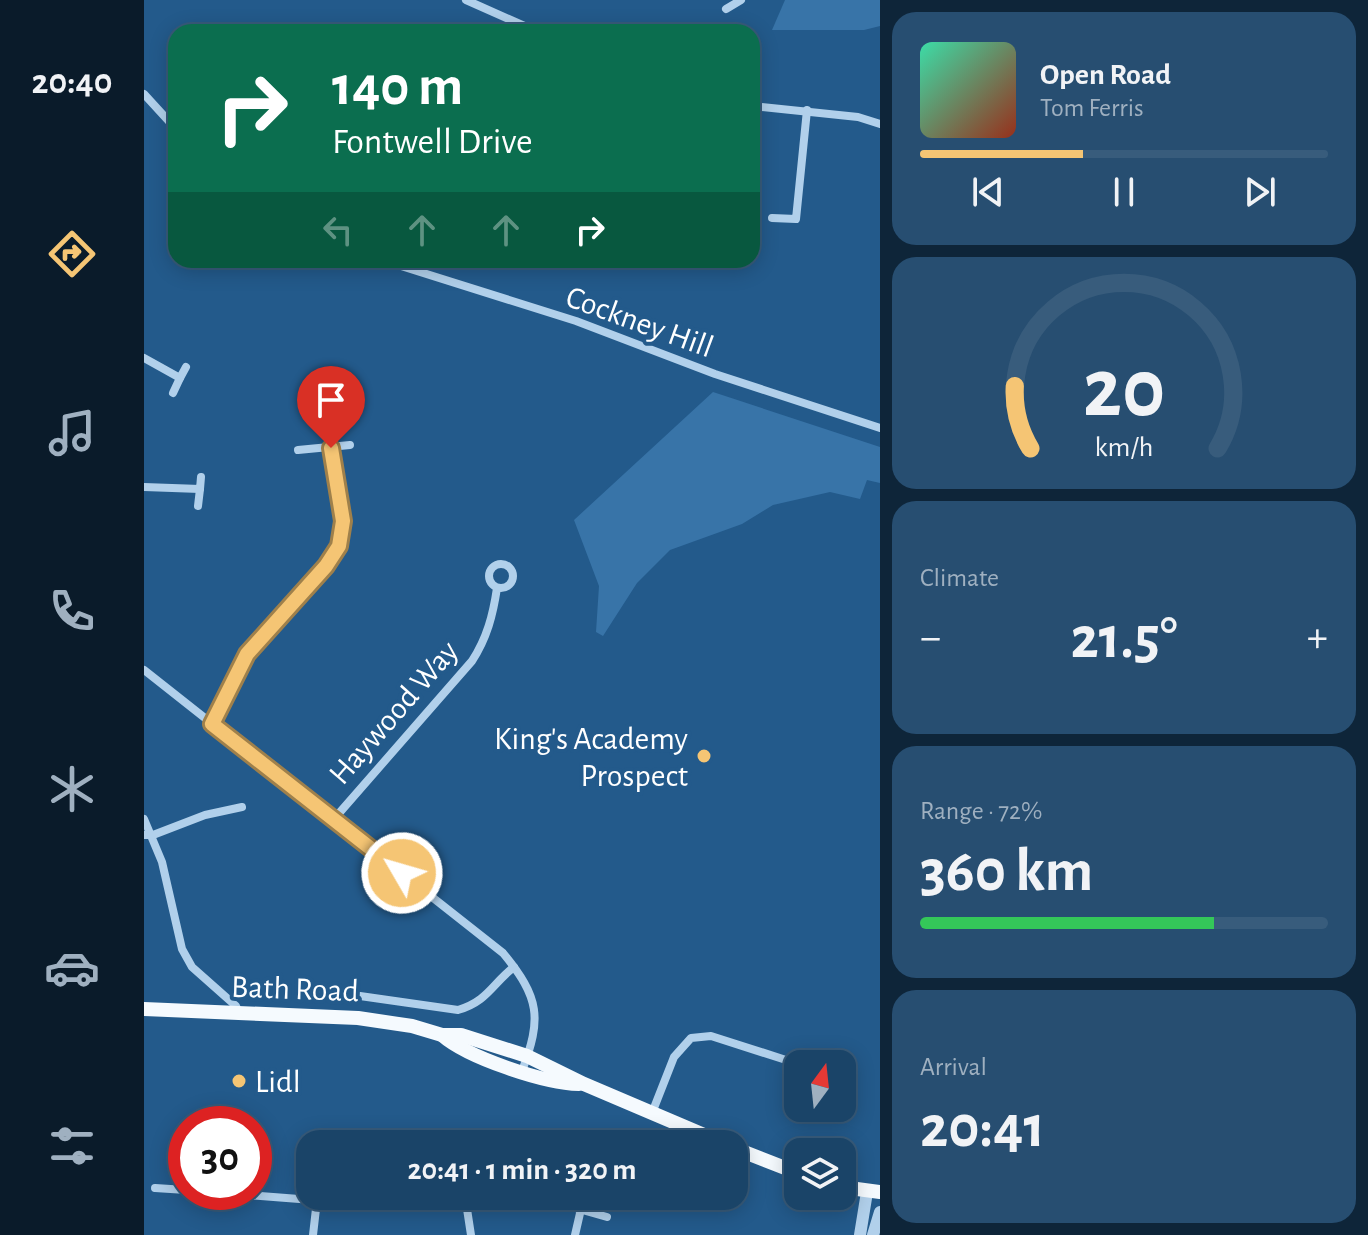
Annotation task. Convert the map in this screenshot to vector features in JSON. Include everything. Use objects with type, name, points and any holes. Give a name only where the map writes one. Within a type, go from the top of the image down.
[{"type":"main road","name":"Bath Road","points":[[144,1009],[372,1019],[442,1035],[461,1035],[527,1056],[692,1130]]},
{"type":"main road","name":"Bath Road","points":[[442,1035],[455,1047],[522,1071],[562,1084],[584,1084]]},
{"type":"main road","points":[[748,1153],[784,1168]]},
{"type":"street","points":[[466,0],[520,24]]},
{"type":"street","points":[[726,9],[741,0]]},
{"type":"street","points":[[144,94],[168,120]]},
{"type":"street","points":[[760,107],[858,117],[880,124]]},
{"type":"street","points":[[772,218],[796,219],[807,110]]},
{"type":"street","name":"Cockney Hill","points":[[410,268],[576,321],[715,374],[880,428]]},
{"type":"street","points":[[144,358],[180,378]]},
{"type":"street","points":[[173,393],[186,367]]},
{"type":"street","points":[[298,450],[350,445]]},
{"type":"street","points":[[212,724],[247,654],[326,566],[339,546],[343,521],[331,448]]},
{"type":"street","points":[[198,506],[201,477]]},
{"type":"street","points":[[144,487],[200,489]]},
{"type":"street","name":"Haywood Way","points":[[334,819],[472,661],[486,637],[497,588]]},
{"type":"street","points":[[144,670],[483,937],[514,967],[534,1004],[536,1017],[536,1028],[522,1071]]},
{"type":"street","points":[[148,835],[205,815],[242,807]]},
{"type":"street","points":[[144,819],[148,835],[162,862],[182,949],[192,967],[236,1006],[239,1014]]},
{"type":"street","points":[[323,990],[335,988],[346,994],[458,1010],[490,994],[514,967]]},
{"type":"street","points":[[652,1113],[674,1057],[691,1038],[711,1036],[784,1059]]},
{"type":"street","points":[[155,1188],[168,1189]]},
{"type":"street","points":[[860,1235],[873,1192]]},
{"type":"street","points":[[272,1197],[296,1198]]},
{"type":"street","points":[[313,1235],[316,1210]]},
{"type":"street","points":[[467,1210],[471,1235]]},
{"type":"street","points":[[575,1235],[581,1210]]},
{"type":"street","points":[[584,1210],[607,1217]]},
{"type":"street","points":[[873,1235],[880,1212]]},
{"type":"shaded area","points":[[785,0],[880,0],[880,26],[864,30],[772,30]]},
{"type":"shaded area","points":[[713,392],[880,447],[880,483],[867,480],[860,499],[830,492],[773,505],[742,524],[670,550],[637,583],[603,636],[596,632],[599,586],[574,520]]},
{"type":"place","name":"King's Academy Prospect","points":[[704,756]]},
{"type":"place","name":"Lidl","points":[[239,1081]]},
{"type":"route","points":[[331,448],[343,521],[339,546],[326,566],[247,654],[212,724],[402,873]]}]
